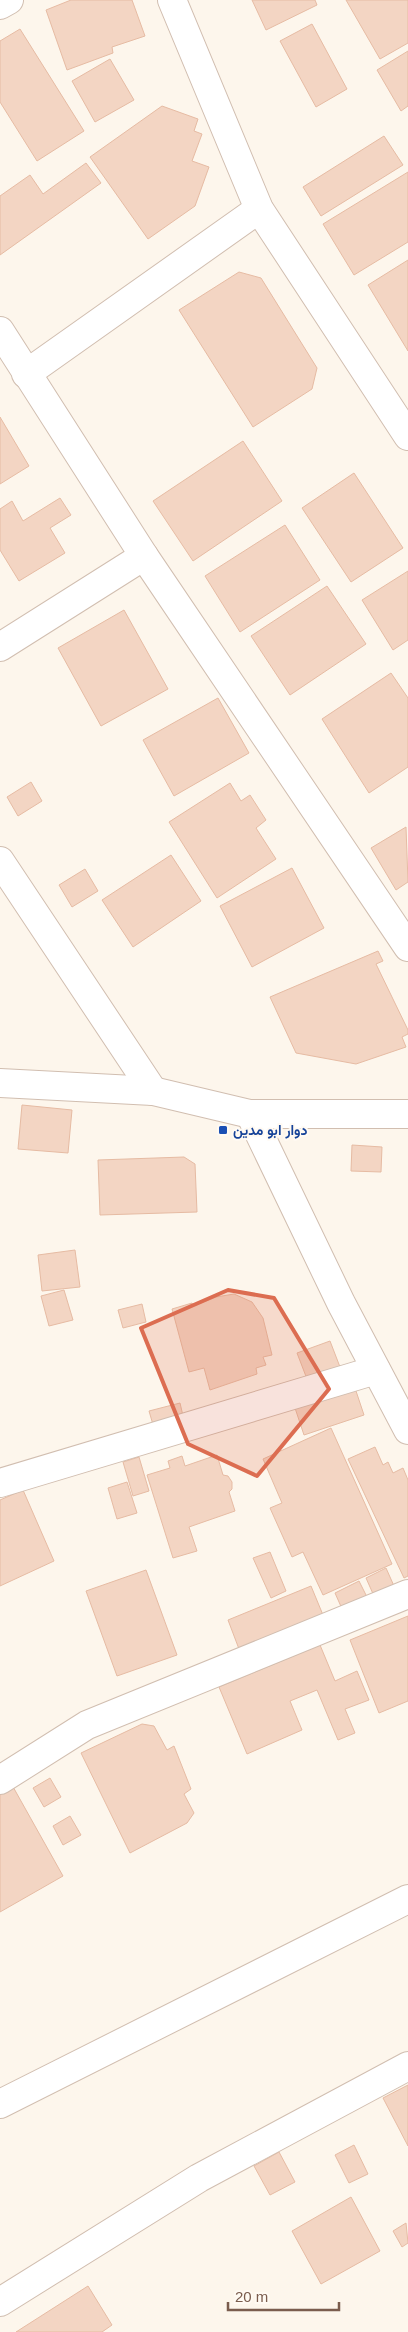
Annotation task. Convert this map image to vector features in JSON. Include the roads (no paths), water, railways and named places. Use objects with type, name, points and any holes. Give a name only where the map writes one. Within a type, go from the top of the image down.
[{"type":"street","points":[[0,5],[9,0]]},
{"type":"street","points":[[172,0],[259,209],[408,436]]},
{"type":"street","points":[[26,374],[259,209]]},
{"type":"street","points":[[0,331],[144,556],[408,947]]},
{"type":"street","points":[[0,647],[144,556]]},
{"type":"street","points":[[0,861],[153,1091]]},
{"type":"street","points":[[0,1083],[153,1091],[250,1114],[408,1114]]},
{"type":"street","points":[[250,1114],[341,1303],[408,1430]]},
{"type":"street","points":[[0,1483],[376,1370]]},
{"type":"street","points":[[0,1780],[87,1725],[408,1594]]},
{"type":"street","points":[[0,2104],[408,1899]]},
{"type":"street","points":[[0,2302],[198,2178],[408,2066]]},
{"type":"place","name":"دوار ابو مدين","points":[[223,1130]]}]
